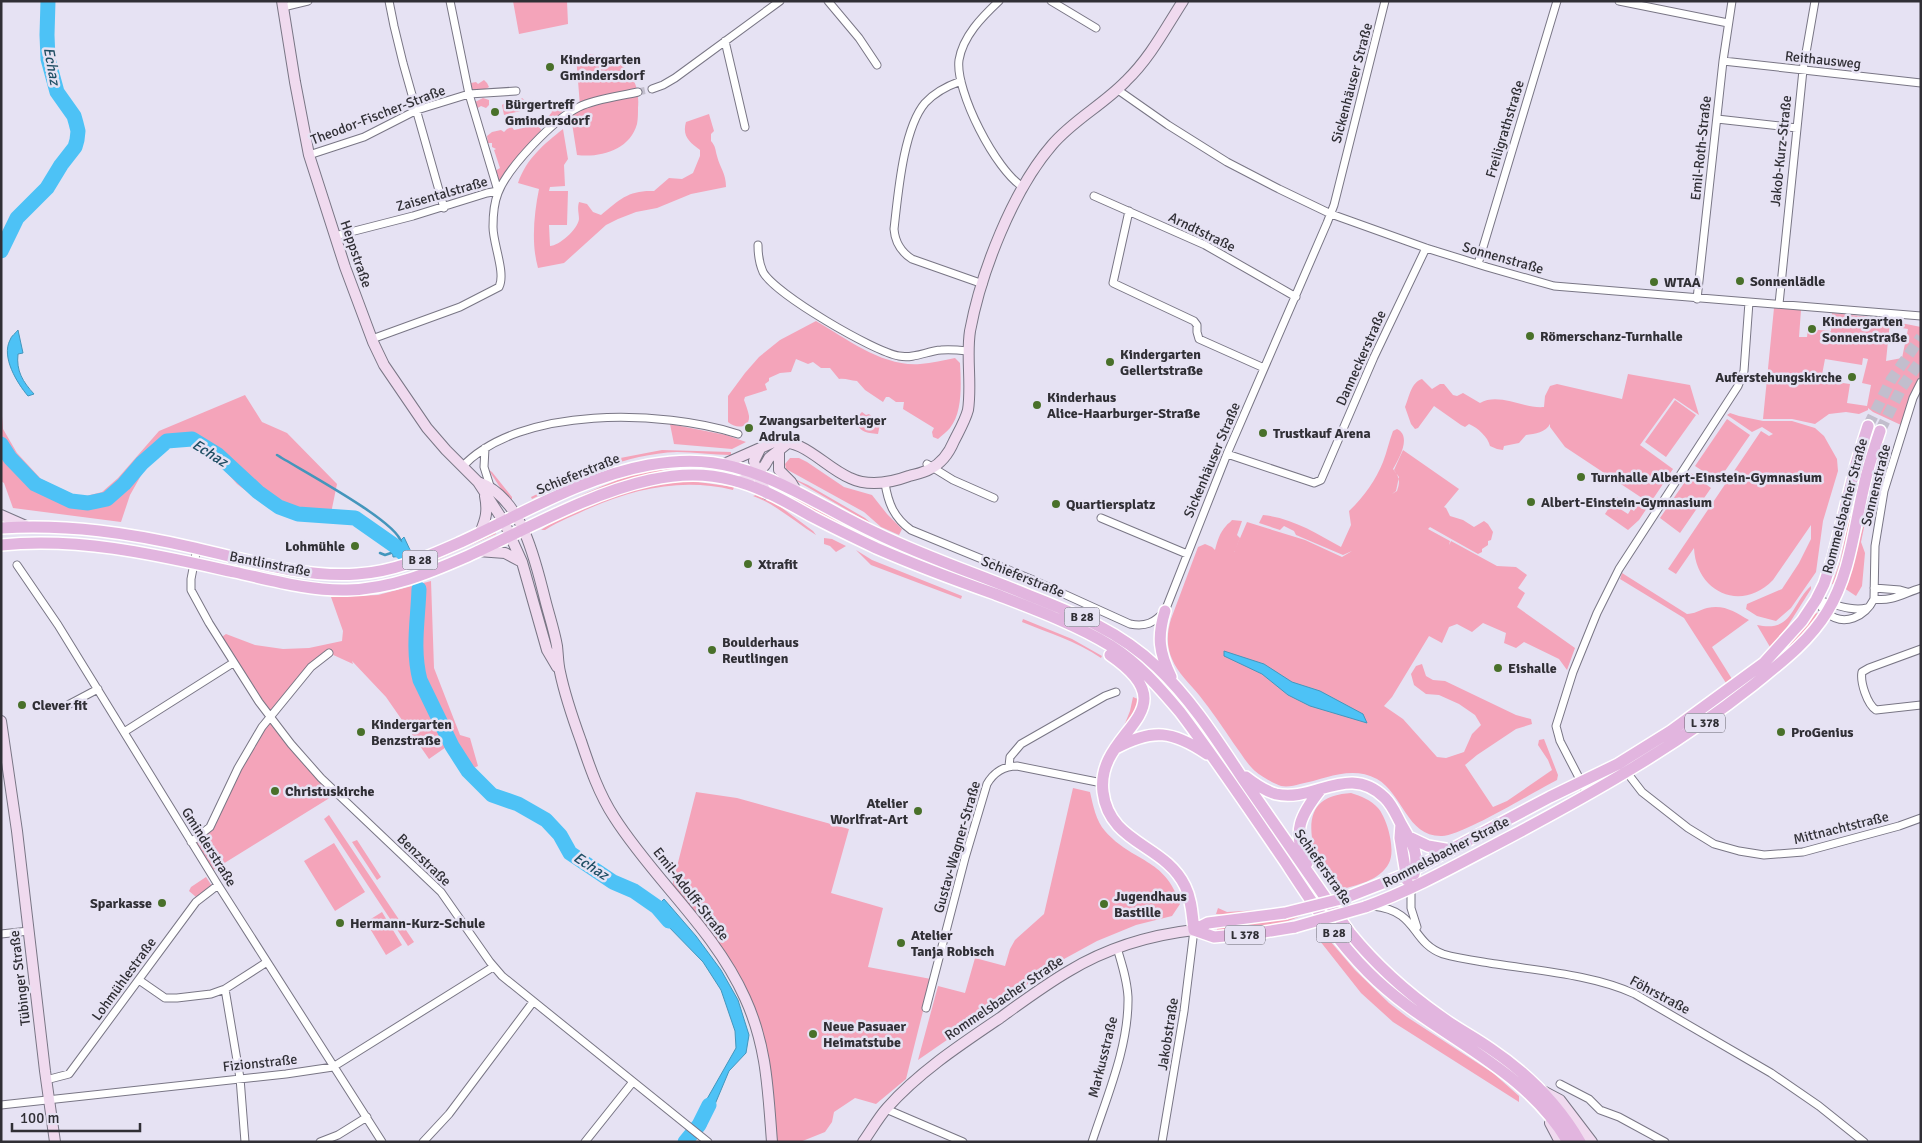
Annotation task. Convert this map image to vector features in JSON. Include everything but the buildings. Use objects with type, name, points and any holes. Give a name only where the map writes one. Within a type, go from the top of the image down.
[{"type":"main road","name":"Rommelsbacher Straße","points":[[1194,930],[1208,923],[1285,913],[1344,898],[1366,891],[1411,871],[1618,764],[1671,731],[1764,663],[1802,621],[1816,600],[1833,557],[1856,464],[1868,426]]},
{"type":"main road","name":"Rommelsbacher Straße","points":[[1194,930],[1214,937],[1251,934],[1295,927],[1368,906],[1411,888],[1588,795],[1712,717],[1777,666],[1808,638],[1829,608],[1848,564],[1864,483],[1880,432]]},
{"type":"main road","name":"Schieferstraße","points":[[516,516],[606,476],[649,465],[699,460],[724,464],[757,474],[902,545],[1062,608],[1104,628],[1142,653],[1175,685],[1197,713],[1321,892],[1363,949],[1396,982],[1501,1062]]},
{"type":"main road","name":"Schieferstraße","points":[[524,530],[616,490],[660,478],[715,476],[738,482],[767,494],[838,530],[908,562],[1072,626],[1114,648],[1141,669],[1180,712],[1332,930],[1361,965],[1381,986],[1412,1011],[1501,1062]]},
{"type":"main road","points":[[548,501],[554,516]]},
{"type":"main road","name":"Bantlinstraße","points":[[1,528],[93,529],[197,548],[299,571],[330,575],[382,572],[404,566],[516,516]]},
{"type":"main road","name":"Bantlinstraße","points":[[1,545],[48,543],[135,550],[280,582],[340,590],[384,586],[424,575],[524,530]]},
{"type":"main road","points":[[280,582],[299,594]]},
{"type":"main road","points":[[1165,611],[1159,633],[1159,641],[1163,659],[1175,685]]},
{"type":"main road","points":[[1072,626],[1085,639],[1130,670],[1142,684],[1145,698],[1141,711],[1115,749],[1106,766],[1102,783],[1107,809],[1116,825],[1125,834],[1162,858],[1182,880],[1190,899],[1194,930]]},
{"type":"main road","points":[[1115,749],[1145,736],[1171,735],[1186,740],[1213,758]]},
{"type":"main road","points":[[1237,770],[1263,789],[1278,794],[1293,794],[1348,783],[1370,788],[1385,798],[1411,838],[1415,851],[1411,871],[1411,888]]},
{"type":"main road","points":[[1321,789],[1306,809],[1299,830],[1304,858],[1321,892]]},
{"type":"main road","points":[[1401,824],[1400,838],[1411,871]]},
{"type":"main road","points":[[1411,838],[1428,846],[1450,850]]},
{"type":"main road","name":"B 28","points":[[1501,1062],[1540,1089],[1565,1117],[1580,1142]]},
{"type":"main road","name":"B 28","points":[[1501,1062],[1542,1106],[1568,1142]]},
{"type":"street","points":[[282,4],[308,1]]},
{"type":"street","points":[[390,1],[394,26],[444,208]]},
{"type":"street","points":[[372,339],[460,307],[499,287],[501,278],[493,229],[498,192],[469,94],[450,1]]},
{"type":"street","points":[[828,1],[859,38],[877,65]]},
{"type":"street","points":[[1051,1],[1096,28]]},
{"type":"street","points":[[724,464],[750,451],[781,441],[802,448],[848,478],[862,482],[885,483],[910,476],[929,466],[954,441],[967,411],[969,400],[968,351],[972,322],[982,284],[1000,235],[1022,187],[1038,162],[1059,137],[1118,90],[1146,58],[1183,1]]},
{"type":"street","name":"Sickenhäuser Straße","points":[[1165,611],[1227,454],[1331,214],[1385,1]]},
{"type":"street","name":"Freiligrathstraße","points":[[1478,264],[1557,1]]},
{"type":"street","points":[[1619,1],[1728,23]]},
{"type":"street","name":"Emil-Roth-Straße","points":[[1697,298],[1723,61],[1732,1]]},
{"type":"street","name":"Jakob-Kurz-Straße","points":[[1779,304],[1803,70],[1815,1]]},
{"type":"street","points":[[652,89],[670,82],[778,2]]},
{"type":"street","points":[[997,2],[976,25],[966,40],[959,61],[961,81],[974,118],[991,150],[1000,165],[1016,184],[1022,187]]},
{"type":"street","name":"Heppstraße","points":[[282,4],[309,155],[335,236],[372,339],[384,365],[415,412],[446,450],[478,482],[509,506],[524,530]]},
{"type":"street","points":[[725,41],[746,127]]},
{"type":"street","name":"Reithausweg","points":[[1723,61],[1921,83]]},
{"type":"street","points":[[961,81],[934,94],[916,117],[902,164],[894,229],[895,238],[905,254],[912,259],[982,284]]},
{"type":"street","name":"Sonnenstraße","points":[[1118,90],[1168,125],[1227,162],[1331,214],[1426,248],[1554,286],[1921,316]]},
{"type":"street","name":"Theodor-Fischer-Straße","points":[[309,155],[364,137],[417,110],[469,94],[516,91]]},
{"type":"street","name":"Zaisentalstraße","points":[[335,236],[444,208],[487,193],[498,192],[528,149],[564,116],[584,105],[638,92]]},
{"type":"street","points":[[1717,119],[1797,128]]},
{"type":"street","name":"Arndtstraße","points":[[1094,196],[1204,245],[1296,297]]},
{"type":"street","points":[[1129,211],[1113,284],[1194,321],[1197,325],[1196,332],[1199,339],[1264,368]]},
{"type":"street","points":[[758,245],[759,259],[764,273],[774,284],[801,306],[884,351],[900,356],[917,356],[940,350],[968,351]]},
{"type":"street","name":"Danneckerstraße","points":[[1227,454],[1314,483],[1321,480],[1374,358],[1426,248]]},
{"type":"street","points":[[1588,795],[1560,741],[1556,726],[1567,688],[1590,628],[1619,569],[1738,386],[1744,371],[1749,302]]},
{"type":"street","name":"Sonnenstraße","points":[[1874,599],[1875,546],[1884,491],[1913,398],[1921,382]]},
{"type":"street","points":[[462,466],[485,448],[512,435],[562,422],[602,418],[648,418],[674,420],[738,434]]},
{"type":"street","points":[[738,482],[757,474],[769,458],[788,443]]},
{"type":"street","points":[[480,533],[488,510],[484,467],[485,448]]},
{"type":"street","points":[[760,449],[754,461],[757,474],[767,494]]},
{"type":"street","points":[[778,451],[778,470],[792,482],[797,492]]},
{"type":"street","points":[[929,466],[953,480],[994,498]]},
{"type":"street","points":[[885,483],[889,503],[897,518],[920,534],[1033,580],[1130,624],[1138,626],[1152,623],[1165,611]]},
{"type":"street","points":[[487,489],[512,536]]},
{"type":"street","points":[[1,515],[27,527]]},
{"type":"street","points":[[1101,518],[1186,554]]},
{"type":"street","name":"Emil-Adolff-Straße","points":[[524,530],[534,555],[557,646],[560,673],[578,734],[604,801],[627,836],[719,953],[746,999],[758,1032],[766,1064],[772,1142]]},
{"type":"street","name":"Emil-Adolff-Straße","points":[[512,536],[522,562],[547,650],[560,673]]},
{"type":"street","name":"Benzstraße","points":[[197,548],[191,579],[191,590],[233,663],[297,752],[336,794],[443,894],[493,967],[533,1002],[708,1142]]},
{"type":"street","points":[[478,551],[505,553],[522,562],[524,558],[534,555]]},
{"type":"street","name":"Gminderstraße","points":[[17,565],[98,689],[191,842],[382,1142]]},
{"type":"street","points":[[1874,588],[1907,592]]},
{"type":"street","points":[[1816,600],[1829,608],[1838,618],[1849,620],[1858,617],[1874,599],[1889,600],[1898,598],[1907,592],[1921,588]]},
{"type":"street","points":[[1816,600],[1829,608],[1851,610],[1867,608]]},
{"type":"street","points":[[1921,649],[1870,668],[1862,672],[1861,678],[1871,706],[1876,710],[1921,706]]},
{"type":"street","points":[[191,842],[210,827],[238,768],[255,738],[270,717],[310,667],[329,653]]},
{"type":"street","points":[[124,732],[233,663]]},
{"type":"street","points":[[64,707],[98,689]]},
{"type":"street","points":[[1102,783],[1026,767],[1009,766],[1010,757],[1021,744],[1105,696],[1116,692]]},
{"type":"street","name":"Tübinger Straße","points":[[1,722],[17,831],[55,1142]]},
{"type":"street","name":"Mittnachtstraße","points":[[1618,764],[1627,772],[1642,792],[1688,828],[1714,844],[1739,851],[1764,855],[1803,852],[1899,826],[1921,818]]},
{"type":"street","name":"Gustav-Wagner-Straße","points":[[926,1008],[965,858],[987,784],[999,770],[1009,766]]},
{"type":"street","name":"Lohmühlestraße","points":[[46,1080],[69,1074],[198,899],[218,885]]},
{"type":"street","points":[[1411,888],[1412,908],[1419,934]]},
{"type":"street","name":"Föhrstraße","points":[[1368,906],[1389,908],[1399,913],[1427,945],[1452,956],[1578,977],[1627,990],[1771,1073],[1819,1106],[1864,1142]]},
{"type":"street","name":"Rommelsbacher Straße","points":[[863,1142],[886,1109],[917,1078],[965,1042],[1067,972],[1092,958],[1117,948],[1158,936],[1194,930]]},
{"type":"street","name":"Jakobstraße","points":[[1162,1142],[1183,1019],[1194,930]]},
{"type":"street","points":[[1,934],[28,931]]},
{"type":"street","name":"Markusstraße","points":[[1092,1142],[1123,1041],[1128,1008],[1126,985],[1117,948]]},
{"type":"street","points":[[139,980],[161,996],[170,998],[211,994],[225,989],[267,962]]},
{"type":"street","name":"Fizionstraße","points":[[1,1105],[286,1074],[333,1066],[493,967]]},
{"type":"street","points":[[225,989],[240,1078],[244,1141]]},
{"type":"street","points":[[423,1142],[449,1114],[533,1002]]},
{"type":"street","points":[[585,1142],[632,1082]]},
{"type":"street","points":[[1560,1084],[1589,1099],[1600,1110],[1619,1117],[1665,1142]]},
{"type":"street","points":[[1540,1089],[1560,1100],[1592,1142]]},
{"type":"street","points":[[1542,1106],[1560,1142]]},
{"type":"street","points":[[886,1109],[963,1142]]},
{"type":"street","points":[[320,1142],[338,1135],[367,1117]]},
{"type":"shaded area","points":[[513,1],[567,1],[568,24],[519,34]]},
{"type":"shaded area","points":[[588,54],[610,59],[619,64],[632,77],[638,96],[638,114],[637,124],[633,133],[621,146],[604,153],[586,156],[577,155],[571,117],[580,106],[576,56]]},
{"type":"shaded area","points":[[484,80],[489,87],[476,91],[472,90],[471,83],[476,82],[478,84]]},
{"type":"shaded area","points":[[483,98],[489,100],[489,105],[486,108],[481,106],[476,109],[473,103]]},
{"type":"shaded area","points":[[522,98],[528,103],[529,109],[504,115],[502,105]]},
{"type":"shaded area","points":[[559,105],[563,106],[564,110],[556,118],[548,119],[552,112],[550,108]]},
{"type":"shaded area","points":[[709,114],[714,131],[711,134],[711,141],[715,147],[724,174],[726,187],[691,194],[657,208],[636,212],[618,219],[606,225],[564,263],[538,268],[534,249],[534,228],[539,189],[518,183],[521,174],[531,159],[549,140],[563,129],[568,159],[564,165],[565,186],[550,187],[549,191],[568,191],[567,225],[549,225],[550,246],[563,240],[578,223],[579,202],[587,204],[593,212],[601,215],[614,204],[631,194],[654,191],[669,178],[682,179],[693,173],[700,156],[700,150],[687,138],[685,131],[686,122]]},
{"type":"shaded area","points":[[536,125],[541,129],[540,133],[512,162],[512,165],[506,170],[500,181],[496,177],[498,175],[495,171],[500,168],[494,150],[496,149],[492,147],[492,143],[488,143],[487,136],[492,132],[501,130],[504,132],[512,127],[514,130]]},
{"type":"shaded area","points":[[1774,308],[1801,310],[1799,337],[1807,337],[1808,329],[1831,331],[1832,313],[1890,321],[1886,361],[1902,358],[1908,329],[1896,327],[1896,322],[1921,327],[1921,374],[1901,425],[1868,408],[1868,410],[1859,414],[1846,412],[1829,414],[1815,424],[1792,419],[1763,419]],"holes":[[[1863,358],[1868,359],[1862,383],[1871,385],[1867,406],[1847,403],[1850,384],[1821,380],[1825,359],[1862,365]]]},
{"type":"shaded area","points":[[816,321],[866,350],[892,361],[920,364],[955,358],[960,363],[960,397],[957,414],[950,428],[938,439],[933,437],[932,432],[934,428],[903,409],[904,402],[896,402],[886,397],[883,402],[865,390],[857,381],[839,379],[830,368],[821,368],[813,362],[808,364],[796,359],[791,372],[780,373],[769,378],[769,381],[765,384],[767,390],[745,397],[744,400],[749,416],[747,424],[738,426],[728,422],[728,396],[745,373],[759,357],[780,340]]},
{"type":"shaded area","points":[[1628,374],[1690,385],[1699,415],[1674,398],[1640,445],[1673,469],[1639,520],[1628,530],[1605,514],[1616,497],[1618,498],[1614,505],[1628,514],[1631,509],[1634,511],[1642,498],[1565,447],[1550,427],[1550,424],[1543,431],[1526,435],[1519,443],[1504,446],[1503,450],[1490,446],[1485,436],[1476,428],[1469,424],[1465,427],[1461,425],[1434,406],[1418,428],[1415,429],[1411,424],[1405,407],[1415,383],[1422,379],[1432,389],[1440,384],[1444,384],[1453,395],[1457,396],[1463,393],[1480,403],[1495,399],[1528,406],[1544,407],[1545,396],[1550,386],[1557,384],[1622,399]]},
{"type":"shaded area","points":[[245,395],[262,422],[287,433],[337,484],[329,523],[308,520],[267,507],[237,484],[209,453],[186,443],[167,448],[147,465],[130,495],[121,522],[13,508],[4,483],[1,481],[1,403],[3,429],[17,453],[41,479],[74,495],[86,496],[102,492],[118,478],[159,431]]},
{"type":"shaded area","points":[[1675,400],[1696,415],[1666,457],[1645,442]]},
{"type":"shaded area","points":[[862,412],[866,415],[869,414],[880,424],[878,434],[867,432],[859,427],[855,419]]},
{"type":"shaded area","points":[[1730,413],[1763,421],[1792,421],[1815,428],[1824,436],[1837,459],[1838,471],[1823,521],[1816,572],[1791,608],[1776,621],[1757,616],[1746,609],[1747,604],[1782,589],[1799,563],[1811,539],[1811,525],[1773,580],[1760,590],[1747,595],[1734,596],[1722,593],[1711,586],[1703,576],[1697,563],[1694,548],[1676,574],[1668,569],[1761,431],[1769,436],[1773,434],[1762,427],[1752,432],[1727,415]]},
{"type":"shaded area","points":[[1727,419],[1750,435],[1718,481],[1695,466]]},
{"type":"shaded area","points":[[670,424],[726,435],[746,442],[732,449],[674,444]]},
{"type":"shaded area","points":[[1397,429],[1404,437],[1404,442],[1401,454],[1393,469],[1396,473],[1394,470],[1403,450],[1459,489],[1444,507],[1450,516],[1463,520],[1474,527],[1484,521],[1488,524],[1493,532],[1488,545],[1478,554],[1430,527],[1428,529],[1450,541],[1449,545],[1451,541],[1497,566],[1516,567],[1527,575],[1518,588],[1525,593],[1517,607],[1575,648],[1567,670],[1559,659],[1524,642],[1516,648],[1504,643],[1506,633],[1483,623],[1472,632],[1457,624],[1449,627],[1442,643],[1429,636],[1392,697],[1384,706],[1403,719],[1437,757],[1446,758],[1464,752],[1472,734],[1481,725],[1475,715],[1459,704],[1439,695],[1426,694],[1414,685],[1411,674],[1416,666],[1422,664],[1426,676],[1433,680],[1445,681],[1516,715],[1531,719],[1532,724],[1516,729],[1465,765],[1493,807],[1507,801],[1552,770],[1538,745],[1539,740],[1544,739],[1558,775],[1557,780],[1499,812],[1465,829],[1442,836],[1421,830],[1406,814],[1386,786],[1377,779],[1367,775],[1358,773],[1338,774],[1286,786],[1278,785],[1268,780],[1247,762],[1199,695],[1177,669],[1170,654],[1168,644],[1171,619],[1198,547],[1205,544],[1215,550],[1222,531],[1232,520],[1242,521],[1237,535],[1240,538],[1234,552],[1247,522],[1305,540],[1342,557],[1352,551],[1343,555],[1296,535],[1294,531],[1284,526],[1280,530],[1259,523],[1263,515],[1284,519],[1304,527],[1341,547],[1351,525],[1349,511],[1373,482],[1393,431]]},
{"type":"shaded area","points":[[662,450],[731,452],[731,455],[677,452],[639,457],[603,468],[532,499],[531,497],[589,469],[615,459]]},
{"type":"shaded area","points":[[790,458],[799,458],[807,462],[844,487],[872,495],[902,529],[899,535],[881,527],[864,512],[786,469],[785,464]]},
{"type":"shaded area","points":[[699,466],[738,472],[737,475],[699,469],[664,470],[557,511],[555,507],[608,484],[650,470],[668,467]]},
{"type":"shaded area","points":[[488,469],[512,497],[512,500],[505,495]]},
{"type":"shaded area","points":[[1691,473],[1711,488],[1680,533],[1660,518]]},
{"type":"shaded area","points":[[790,477],[808,485],[865,518],[873,525]]},
{"type":"shaded area","points":[[691,481],[734,487],[733,490],[696,485],[678,485],[642,490],[607,501],[567,518],[545,530],[541,530],[589,506],[632,490],[661,484]]},
{"type":"shaded area","points":[[766,482],[864,534],[922,559],[922,561],[862,537],[765,488]]},
{"type":"shaded area","points":[[756,495],[774,502],[816,535],[778,509],[753,496]]},
{"type":"shaded area","points":[[1850,516],[1854,516],[1850,537],[1836,585],[1832,584],[1840,562]]},
{"type":"shaded area","points":[[1866,518],[1861,542],[1865,553],[1862,586],[1856,596],[1844,588]]},
{"type":"shaded area","points":[[495,531],[496,534],[426,565],[425,562]]},
{"type":"shaded area","points":[[824,538],[832,539],[846,546],[836,552],[830,546],[824,544]]},
{"type":"shaded area","points":[[856,550],[872,560],[962,596],[961,599],[871,565]]},
{"type":"shaded area","points":[[1622,573],[1687,614],[1707,608],[1719,607],[1739,614],[1749,620],[1712,647],[1732,679],[1726,683],[1684,618],[1620,579]]},
{"type":"shaded area","points":[[431,581],[434,668],[460,735],[470,738],[478,766],[467,771],[449,745],[429,759],[386,697],[352,661],[353,664],[329,653],[319,660],[270,717],[219,639],[226,634],[255,645],[283,649],[309,648],[342,641],[343,631],[331,597],[378,595]]},
{"type":"shaded area","points":[[1811,586],[1811,589],[1787,627],[1770,647],[1757,625],[1778,625],[1785,621]]},
{"type":"shaded area","points":[[1820,612],[1798,641],[1724,704],[1698,720],[1697,718],[1769,663],[1791,642],[1807,620]]},
{"type":"shaded area","points":[[1023,619],[1072,639],[1102,656],[1101,658],[1072,642],[1022,622]]},
{"type":"shaded area","points":[[1133,697],[1140,700],[1137,708],[1124,726],[1130,711]]},
{"type":"shaded area","points":[[270,717],[336,794],[210,872],[191,842],[205,832]]},
{"type":"shaded area","points":[[1073,788],[1090,792],[1097,818],[1105,831],[1126,849],[1166,877],[1174,889],[1180,904],[1172,916],[1136,925],[1097,941],[1064,959],[918,1060],[938,986],[965,993],[975,958],[1005,966],[1015,940],[1044,914]]},
{"type":"shaded area","points":[[696,792],[737,798],[849,829],[831,893],[883,908],[868,967],[931,979],[906,1079],[876,1104],[855,1098],[834,1112],[832,1122],[825,1132],[800,1142],[774,1142],[770,1098],[746,999],[671,890]]},
{"type":"shaded area","points":[[1351,793],[1375,805],[1381,813],[1390,834],[1391,857],[1385,869],[1374,878],[1339,890],[1317,862],[1312,838],[1312,819],[1315,811],[1324,800],[1341,794]]},
{"type":"shaded area","points":[[329,815],[414,942],[408,946],[324,819]]},
{"type":"shaded area","points":[[357,840],[381,877],[377,880],[352,842]]},
{"type":"shaded area","points":[[334,843],[365,892],[335,911],[304,861]]},
{"type":"shaded area","points":[[206,877],[212,886],[196,897],[189,891],[191,887]]},
{"type":"shaded area","points":[[1218,908],[1227,912],[1275,909],[1225,915],[1216,914]]},
{"type":"shaded area","points":[[382,912],[402,945],[386,955],[366,922]]},
{"type":"shaded area","points":[[1306,914],[1278,925],[1217,932],[1217,926],[1259,922]]},
{"type":"shaded area","points":[[1324,934],[1355,970],[1389,1003],[1407,1017],[1493,1073],[1519,1096],[1519,1102],[1393,1022],[1361,993],[1316,936]]},
{"type":"water","points":[[18,330],[23,353],[18,354],[19,371],[34,394],[28,396],[15,377],[7,354],[11,339]]},
{"type":"water","points":[[404,537],[411,552],[406,556],[393,557],[392,549]]},
{"type":"water","points":[[1224,651],[1264,664],[1292,682],[1320,691],[1363,714],[1367,723],[1310,706],[1288,695],[1262,674],[1224,656]]},
{"type":"water","points":[[664,899],[696,936],[721,970],[738,1000],[749,1035],[746,1053],[729,1071],[705,1128],[695,1120],[736,1048],[735,1031],[721,990],[703,962],[664,922],[666,918],[656,907]]},
{"type":"waterway","name":"Echaz","points":[[1,251],[17,218],[47,188],[75,147],[77,140],[78,131],[74,116],[57,92],[48,59],[48,1]]},
{"type":"waterway","name":"Echaz","points":[[1,444],[10,458],[35,484],[71,501],[88,503],[107,499],[124,484],[142,463],[167,441],[192,439],[218,455],[258,492],[279,507],[298,514],[355,518],[406,556]]},
{"type":"waterway","points":[[277,455],[366,509],[395,533],[401,542]]},
{"type":"waterway","points":[[380,553],[385,555],[394,552]]},
{"type":"waterway","name":"Echaz","points":[[419,589],[416,657],[420,680],[452,746],[468,771],[492,795],[518,804],[546,820],[560,835],[570,853],[613,882],[634,891],[657,907],[669,921]]},
{"type":"waterway","name":"Echaz","points":[[685,1142],[699,1125],[709,1105]]},
{"type":"tunnel","points":[[638,92],[652,89]]},
{"type":"tunnel","points":[[1868,426],[1891,380],[1921,337]]},
{"type":"tunnel","points":[[1880,431],[1902,387],[1921,360]]},
{"type":"place","name":"Kindergarten Gmindersdorf","points":[[550,67]]},
{"type":"place","name":"Bürgertreff Gmindersdorf","points":[[495,112]]},
{"type":"place","name":"Sonnenlädle","points":[[1740,281]]},
{"type":"place","name":"WTAA","points":[[1654,282]]},
{"type":"place","name":"Kindergarten Sonnenstraße","points":[[1812,329]]},
{"type":"place","name":"Römerschanz-Turnhalle","points":[[1530,336]]},
{"type":"place","name":"Kindergarten Gellertstraße","points":[[1110,362]]},
{"type":"place","name":"Auferstehungskirche","points":[[1852,377]]},
{"type":"place","name":"Kinderhaus Alice-Haarburger-Straße","points":[[1037,405]]},
{"type":"place","name":"Zwangsarbeiterlager Adrula","points":[[749,428]]},
{"type":"place","name":"Trustkauf Arena","points":[[1263,433]]},
{"type":"place","name":"Turnhalle Albert-Einstein-Gymnasium","points":[[1581,477]]},
{"type":"place","name":"Albert-Einstein-Gymnasium","points":[[1531,502]]},
{"type":"place","name":"Quartiersplatz","points":[[1056,504]]},
{"type":"place","name":"Lohmühle","points":[[355,546]]},
{"type":"place","name":"Xtrafit","points":[[748,564]]},
{"type":"place","name":"Boulderhaus Reutlingen","points":[[712,650]]},
{"type":"place","name":"Eishalle","points":[[1498,668]]},
{"type":"place","name":"Clever fit","points":[[22,705]]},
{"type":"place","name":"Kindergarten Benzstraße","points":[[361,732]]},
{"type":"place","name":"ProGenius","points":[[1781,732]]},
{"type":"place","name":"Christuskirche","points":[[275,791]]},
{"type":"place","name":"Atelier Worlfrat-Art","points":[[918,811]]},
{"type":"place","name":"Sparkasse","points":[[162,903]]},
{"type":"place","name":"Jugendhaus Bastille","points":[[1104,904]]},
{"type":"place","name":"Hermann-Kurz-Schule","points":[[340,923]]},
{"type":"place","name":"Atelier Tanja Robisch","points":[[901,943]]},
{"type":"place","name":"Neue Pasuaer Heimatstube","points":[[813,1034]]}]
